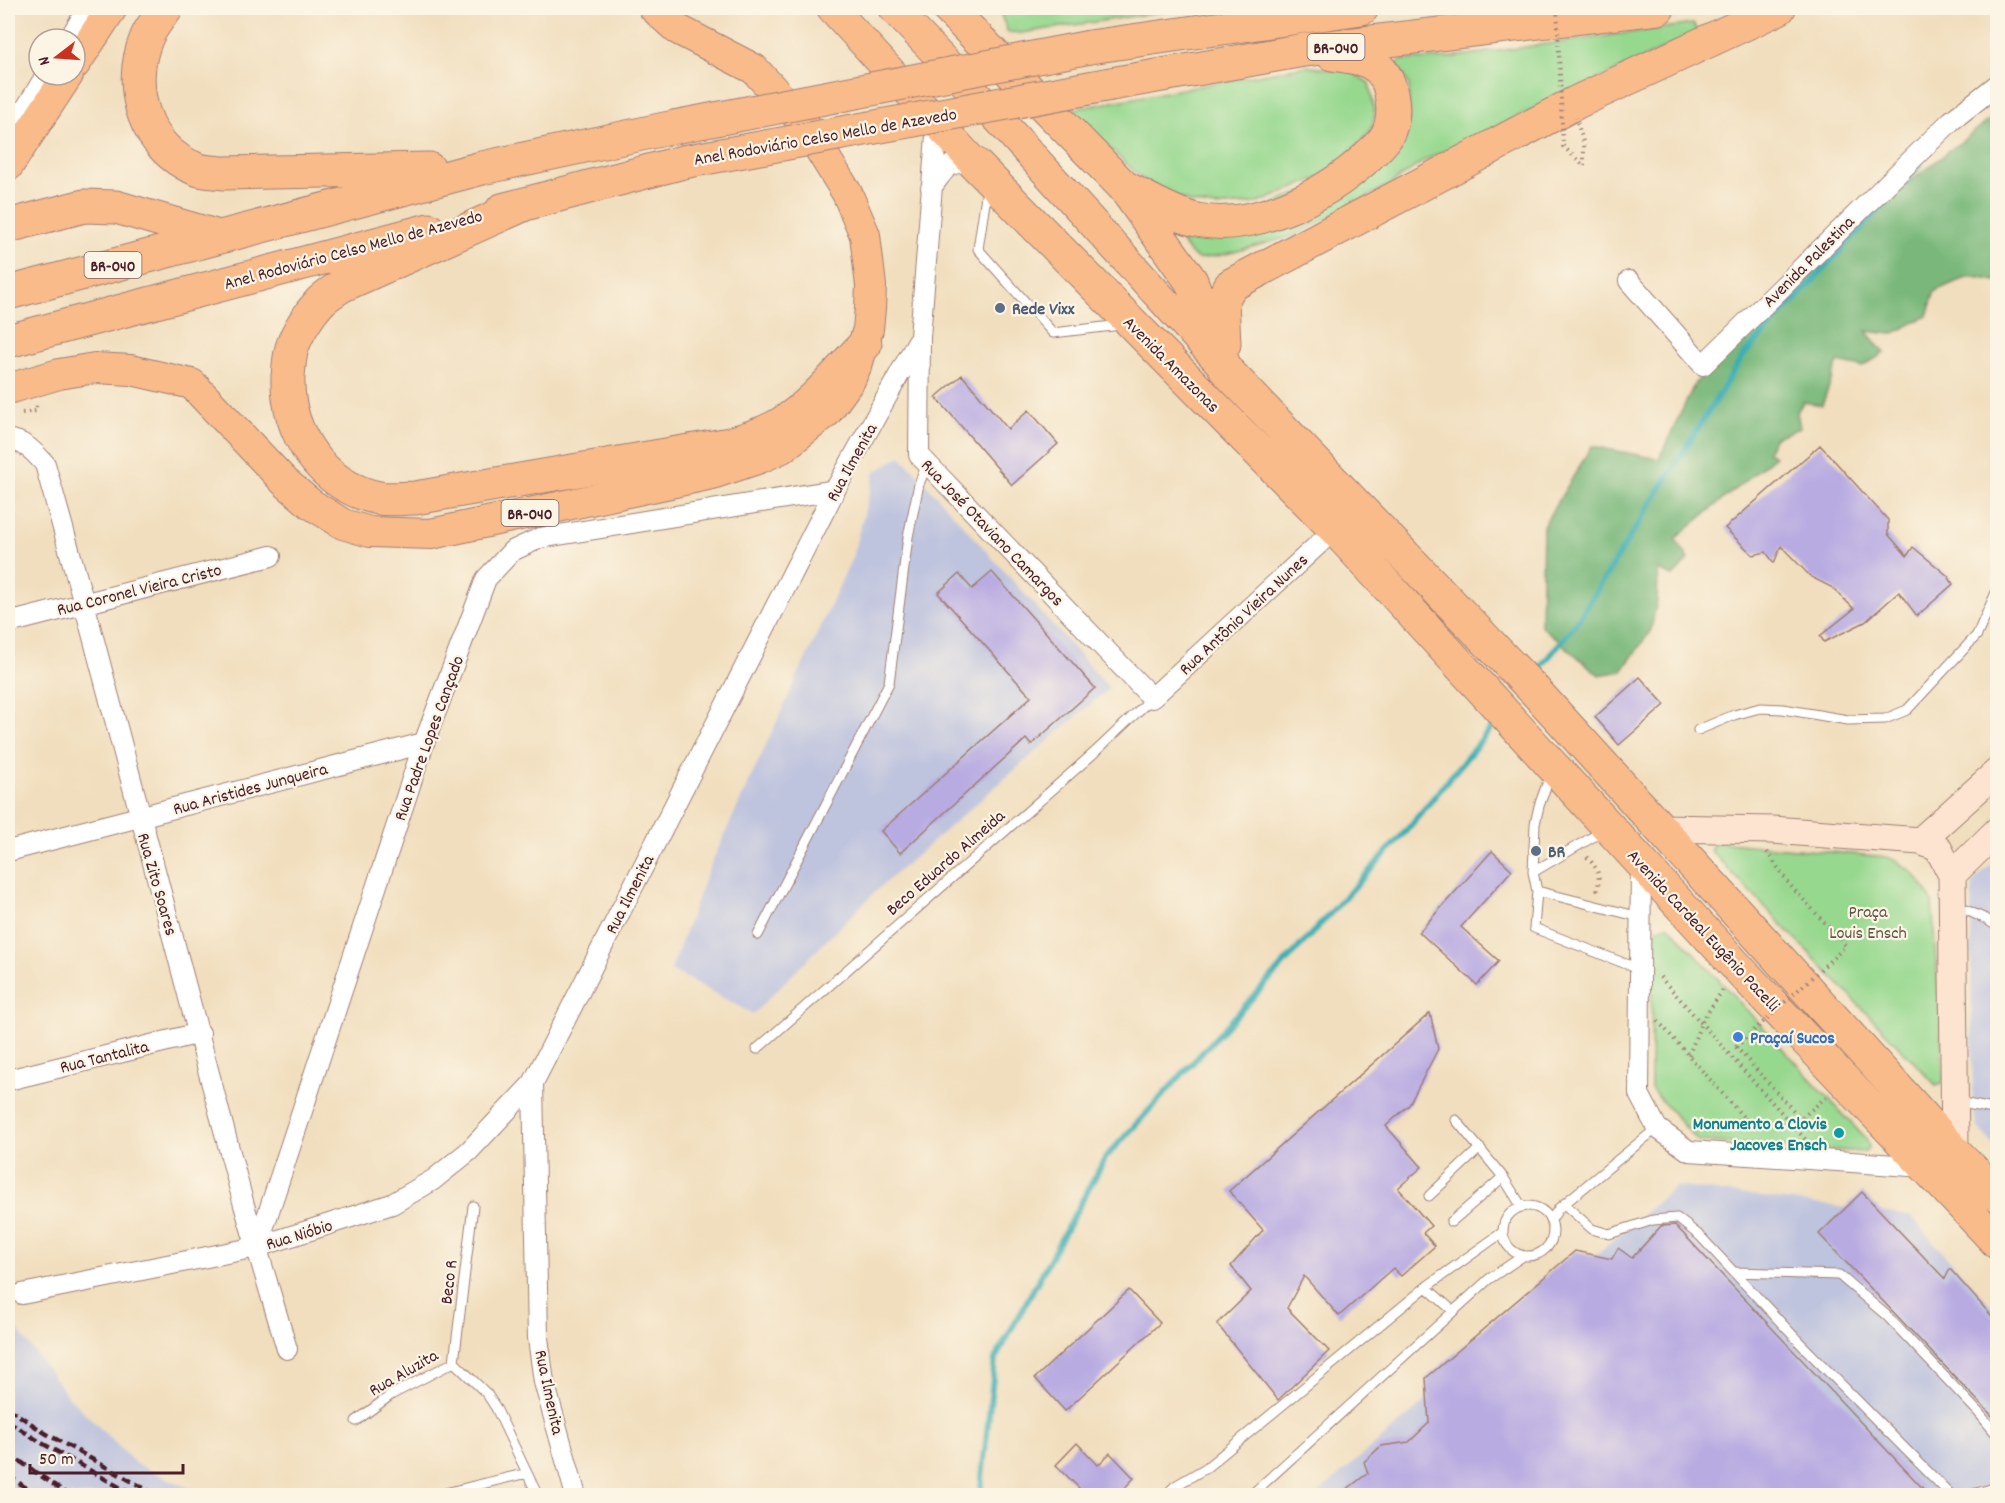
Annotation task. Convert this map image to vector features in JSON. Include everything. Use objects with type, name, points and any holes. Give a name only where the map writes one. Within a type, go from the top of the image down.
[{"type":"highway","points":[[166,8],[146,38],[138,69],[140,98],[145,119],[158,142],[173,156],[197,170],[224,173],[482,168]]},
{"type":"highway","points":[[948,8],[1124,187],[1191,281],[1226,370]]},
{"type":"highway","points":[[976,8],[980,40]]},
{"type":"highway","points":[[1105,45],[1250,8]]},
{"type":"highway","name":"Anel Rodoviário Celso Mello de Azevedo","points":[[8,293],[482,168],[674,127],[1105,45],[1362,8]]},
{"type":"highway","name":"Anel Rodoviário Celso Mello de Azevedo","points":[[8,341],[683,162],[1304,50],[1658,8]]},
{"type":"highway","points":[[1226,370],[1222,300],[1231,285],[1575,103],[1779,8]]},
{"type":"highway","points":[[1124,187],[1197,220],[1223,221],[1248,219],[1276,212],[1308,199],[1349,174],[1372,153],[1386,136],[1394,109],[1390,84],[1381,68],[1365,60],[1304,50]]},
{"type":"highway","name":"Avenida Amazonas","points":[[982,171],[1335,530],[1510,721]]},
{"type":"highway","points":[[523,205],[341,286],[320,302],[292,346],[288,388],[292,416],[304,443],[318,463],[335,478],[366,494],[380,498],[415,498],[730,444],[771,429],[794,414],[816,396],[865,344]]},
{"type":"highway","points":[[8,226],[84,206],[116,207],[219,237]]},
{"type":"highway","name":"Avenida Amazonas","points":[[1226,370],[1536,692]]},
{"type":"highway","name":"Avenida Cardeal Eugênio Pacelli","points":[[1536,692],[1955,1152],[1998,1195]]},
{"type":"highway","name":"Avenida Cardeal Eugênio Pacelli","points":[[1510,721],[1738,968],[1998,1243]]},
{"type":"main road","points":[[87,46],[112,8]]},
{"type":"main road","name":"BR-040","points":[[8,389],[59,374],[95,368],[131,370],[192,384],[285,482],[311,504],[343,524],[370,532],[431,534],[712,474],[760,459],[782,448],[826,413],[850,380],[865,344],[871,286],[865,235],[857,214],[832,167],[803,122],[754,69],[654,8]]},
{"type":"main road","name":"Avenida Amazonas","points":[[832,8],[982,171]]},
{"type":"main road","name":"Avenida Amazonas","points":[[893,8],[970,88],[1226,370]]},
{"type":"main road","points":[[8,166],[60,87]]},
{"type":"street","points":[[76,27],[88,8]]},
{"type":"street","name":"Avenida Palestina","points":[[1629,281],[1703,365],[1951,121],[1998,84]]},
{"type":"street","points":[[8,138],[39,87]]},
{"type":"street","name":"Rua José Otaviano Camargos","points":[[937,123],[930,188],[920,337],[919,455],[1152,698]]},
{"type":"street","points":[[930,188],[946,168],[957,161],[982,171]]},
{"type":"street","name":"Rua Ilmenita","points":[[576,1496],[544,1383],[538,1338],[533,1083],[835,490],[920,337]]},
{"type":"street","name":"Rua Zito Soares","points":[[8,440],[16,440],[32,450],[45,464],[200,1033],[244,1205],[287,1349]]},
{"type":"street","name":"Rua Padre Lopes Cançado","points":[[257,1247],[424,743],[486,579],[512,551],[540,538],[835,490]]},
{"type":"street","name":"Rua Antônio Vieira Nunes","points":[[1152,698],[1335,530]]},
{"type":"street","name":"Rua Coronel Vieira Cristo","points":[[8,623],[272,556]]},
{"type":"street","name":"Rua Aristides Junqueira","points":[[8,851],[424,743]]},
{"type":"street","points":[[1920,841],[1998,771]]},
{"type":"street","points":[[1661,828],[1751,830],[1920,841],[1938,848],[1952,874],[1955,1152]]},
{"type":"street","points":[[1952,874],[1998,830]]},
{"type":"street","points":[[1641,862],[1638,999],[1639,1094],[1657,1128],[1689,1151],[1926,1167]]},
{"type":"street","name":"Rua Tantalita","points":[[8,1080],[200,1033]]},
{"type":"street","name":"Rua Nióbio","points":[[22,1294],[257,1247],[392,1204],[433,1180],[469,1151],[533,1083]]},
{"type":"lane","points":[[982,171],[978,249],[1053,333],[1133,324]]},
{"type":"lane","points":[[758,935],[889,683],[908,537],[919,484],[927,464]]},
{"type":"lane","points":[[1698,730],[1734,715],[1760,708],[1783,709],[1848,720],[1886,718],[1907,710],[1977,635],[1998,588]]},
{"type":"lane","name":"Beco Eduardo Almeida","points":[[757,1049],[1094,753],[1152,698]]},
{"type":"lane","points":[[1553,768],[1535,824],[1534,928],[1639,961]]},
{"type":"lane","points":[[1533,872],[1610,828]]},
{"type":"lane","points":[[1536,891],[1640,917]]},
{"type":"lane","points":[[1953,904],[1998,927]]},
{"type":"lane","points":[[1955,1102],[1998,1110]]},
{"type":"lane","points":[[1456,1120],[1503,1177],[1522,1207]]},
{"type":"lane","points":[[1551,1220],[1564,1204],[1657,1128]]},
{"type":"lane","points":[[1429,1196],[1480,1148]]},
{"type":"lane","points":[[1450,1222],[1503,1177]]},
{"type":"lane","points":[[1564,1204],[1592,1229],[1609,1234],[1653,1220],[1677,1218],[1700,1236],[1801,1344],[1952,1496]]},
{"type":"lane","name":"Beco R","points":[[454,1362],[474,1206]]},
{"type":"lane","points":[[1522,1207],[1534,1207],[1544,1211],[1551,1220],[1554,1232],[1551,1243],[1544,1251],[1534,1256],[1523,1256],[1512,1251],[1506,1243],[1503,1232],[1505,1221],[1512,1212],[1522,1207]]},
{"type":"lane","points":[[1166,1496],[1175,1486],[1206,1468],[1426,1287],[1503,1232]]},
{"type":"lane","points":[[1250,1496],[1453,1311],[1490,1279],[1523,1256]]},
{"type":"lane","points":[[1734,1272],[1839,1275],[1886,1315],[1998,1436]]},
{"type":"lane","points":[[1426,1287],[1453,1311]]},
{"type":"lane","name":"Rua Aluzita","points":[[356,1421],[391,1395],[454,1362],[487,1394],[496,1408],[538,1496]]},
{"type":"lane","points":[[433,1496],[527,1473]]},
{"type":"lane","points":[[1966,1496],[1998,1487]]},
{"type":"path","points":[[1557,8],[1563,146],[1584,166],[1584,145],[1576,118]]},
{"type":"path","points":[[1751,830],[1789,884],[1846,946],[1736,1047],[1801,1119]]},
{"type":"path","points":[[1577,847],[1598,869],[1599,880],[1595,906]]},
{"type":"path","points":[[1639,961],[1701,1023],[1823,1159]]},
{"type":"path","points":[[1689,1055],[1701,1023],[1738,968]]},
{"type":"path","points":[[1638,999],[1745,1119],[1794,1126]]},
{"type":"path","points":[[1794,1126],[1845,1081]]},
{"type":"shaded area","points":[[901,456],[1109,688],[878,889],[753,1014],[671,970],[706,875],[852,558],[875,472]]},
{"type":"shaded area","points":[[1997,859],[1997,1148],[1978,1128],[1973,1109],[1971,906],[1973,882]]},
{"type":"shaded area","points":[[1676,1186],[1910,1216],[1997,1312],[1997,1495],[1315,1496]]},
{"type":"shaded area","points":[[8,1317],[67,1395],[136,1464],[204,1495],[8,1495]]},
{"type":"green space","points":[[998,8],[1187,8],[1021,33],[1008,32]]},
{"type":"green space","points":[[1693,24],[1699,32],[1425,160],[1388,186],[1293,236],[1198,259],[1190,253],[1169,226],[1196,236],[1391,155],[1409,120],[1409,85],[1397,64],[1402,60],[1446,58]]},
{"type":"green space","points":[[1306,66],[1352,72],[1369,83],[1375,115],[1370,130],[1361,142],[1318,178],[1258,203],[1216,207],[1191,203],[1145,181],[1075,116],[1074,109]]},
{"type":"green space","points":[[1997,114],[1997,281],[1969,276],[1935,291],[1927,316],[1892,334],[1866,331],[1884,353],[1862,367],[1838,362],[1822,405],[1803,402],[1797,412],[1800,428],[1775,437],[1767,452],[1775,456],[1675,539],[1689,559],[1673,576],[1658,570],[1657,600],[1651,630],[1622,671],[1599,675],[1541,626],[1543,526],[1592,446],[1659,459],[1695,383],[1908,183]]},
{"type":"green space","name":"Praça Louis Ensch","points":[[1715,842],[1887,857],[1914,875],[1932,902],[1944,1082],[1936,1085],[1710,850]]},
{"type":"green space","points":[[1669,926],[1867,1140],[1869,1148],[1865,1152],[1698,1141],[1651,1089],[1652,937],[1659,928]]},
{"type":"building","points":[[962,375],[1008,429],[1029,410],[1058,444],[1012,485],[936,397]]},
{"type":"building","points":[[1820,445],[1888,520],[1888,534],[1907,556],[1913,547],[1948,576],[1953,584],[1917,616],[1899,592],[1865,622],[1824,642],[1820,636],[1854,609],[1833,588],[1811,577],[1781,546],[1774,563],[1766,552],[1753,555],[1725,528]]},
{"type":"building","points":[[992,572],[1095,688],[1031,745],[1026,739],[900,853],[881,831],[1031,697],[938,593],[959,574],[972,589]]},
{"type":"building","points":[[1640,677],[1665,705],[1619,745],[1595,717]]},
{"type":"building","points":[[1492,851],[1512,870],[1461,927],[1499,961],[1477,985],[1419,932]]},
{"type":"building","points":[[1430,1013],[1438,1049],[1409,1105],[1386,1126],[1422,1167],[1398,1188],[1431,1226],[1423,1233],[1435,1246],[1401,1276],[1393,1268],[1339,1316],[1304,1276],[1287,1308],[1329,1351],[1278,1400],[1217,1324],[1251,1291],[1231,1266],[1263,1230],[1229,1191]]},
{"type":"building","points":[[1862,1192],[1945,1279],[1950,1269],[1998,1323],[1998,1422],[1819,1234]]},
{"type":"building","points":[[1675,1225],[1930,1496],[1338,1496],[1368,1473],[1364,1462],[1381,1446],[1409,1442],[1429,1423],[1426,1378],[1575,1251],[1612,1259],[1618,1248],[1632,1258],[1661,1226]]},
{"type":"building","points":[[1129,1290],[1160,1323],[1065,1411],[1035,1378]]},
{"type":"building","points":[[1077,1443],[1098,1465],[1110,1453],[1134,1478],[1117,1496],[1087,1496],[1056,1465]]},
{"type":"waterway","points":[[1985,103],[1998,99]]},
{"type":"waterway","points":[[1533,676],[1577,622],[1743,356],[1920,165]]},
{"type":"waterway","points":[[980,1496],[995,1359],[1106,1157],[1406,831],[1497,721]]},
{"type":"railway","points":[[8,1408],[45,1433],[158,1496]]},
{"type":"railway","points":[[8,1421],[40,1442],[135,1496]]},
{"type":"railway","points":[[8,1453],[70,1496]]},
{"type":"railway","points":[[8,1475],[37,1496]]},
{"type":"place","name":"Rede Vixx","points":[[1000,308]]},
{"type":"place","name":"BR","points":[[1536,851]]},
{"type":"place","name":"Praçaí Sucos","points":[[1738,1037]]},
{"type":"place","name":"Monumento a Clovis Jacoves Ensch","points":[[1839,1133]]}]
